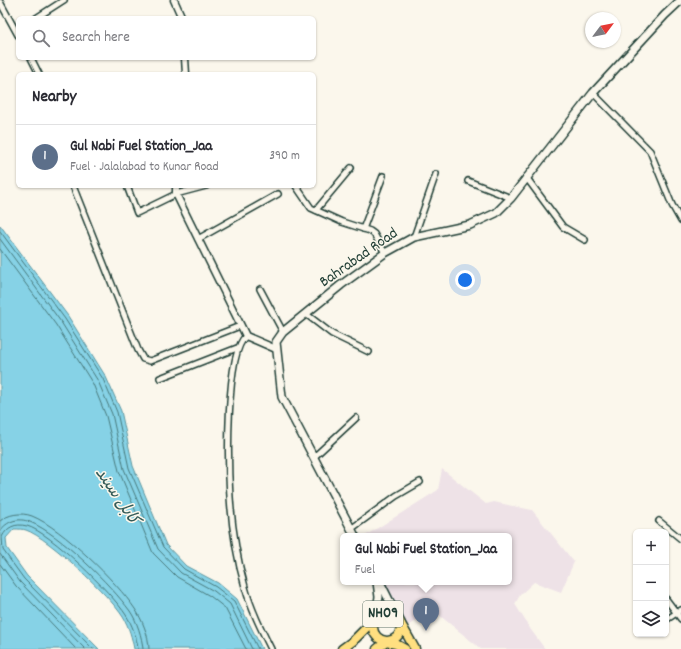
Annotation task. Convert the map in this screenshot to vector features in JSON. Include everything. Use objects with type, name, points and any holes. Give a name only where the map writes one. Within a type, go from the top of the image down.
[{"type":"main road","name":"Bahrabad Road","points":[[353,533],[282,397],[276,342],[283,332],[385,252],[414,237],[470,225],[496,213],[510,198],[593,93],[665,15],[681,0]]},
{"type":"main road","points":[[375,619],[380,597],[378,585]]},
{"type":"main road","points":[[380,585],[399,621]]},
{"type":"main road","name":"NH09","points":[[342,649],[353,641],[375,619],[386,613],[399,621],[415,649]]},
{"type":"main road","name":"NH09","points":[[375,619],[373,632],[378,639],[396,644],[405,649]]},
{"type":"main road","name":"NH09","points":[[376,649],[398,636],[400,632],[399,621]]},
{"type":"street","points":[[39,16],[64,0]]},
{"type":"street","points":[[174,0],[181,16]]},
{"type":"street","points":[[0,2],[16,30]]},
{"type":"street","points":[[32,60],[37,72]]},
{"type":"street","points":[[185,60],[186,72]]},
{"type":"street","points":[[593,93],[650,151],[672,205],[681,221]]},
{"type":"street","points":[[316,210],[352,168]]},
{"type":"street","points":[[414,237],[436,174]]},
{"type":"street","points":[[362,229],[383,176]]},
{"type":"street","points":[[526,177],[563,227],[585,240]]},
{"type":"street","points":[[468,181],[510,198]]},
{"type":"street","points":[[74,188],[138,350],[143,359],[150,361],[240,326]]},
{"type":"street","points":[[129,188],[137,213],[176,194],[198,188]]},
{"type":"street","points":[[176,188],[176,194],[246,336],[276,349]]},
{"type":"street","points":[[297,188],[307,204],[316,210],[370,231],[374,234],[385,252]]},
{"type":"street","points":[[198,239],[278,194]]},
{"type":"street","points":[[260,289],[283,332]]},
{"type":"street","points":[[306,314],[332,334],[369,352]]},
{"type":"street","points":[[246,336],[241,340],[234,362],[228,431],[230,498],[238,559],[245,588],[257,620],[271,649]]},
{"type":"street","points":[[160,378],[238,348]]},
{"type":"street","points":[[314,457],[356,418]]},
{"type":"street","points":[[351,529],[396,496],[402,494],[420,482]]},
{"type":"street","points":[[659,520],[681,539]]},
{"type":"street","points":[[668,601],[679,612],[681,619]]},
{"type":"street","points":[[669,618],[679,612]]},
{"type":"shaded area","points":[[442,469],[486,504],[494,502],[532,510],[574,562],[561,592],[534,582],[520,595],[515,604],[545,649],[481,649],[439,615],[428,613],[406,627],[385,585],[512,585],[512,533],[370,533],[438,490]]},
{"type":"water","name":"کابل سيند","points":[[0,225],[68,316],[106,377],[121,411],[133,466],[166,545],[186,566],[218,583],[237,599],[262,649],[134,649],[130,633],[123,617],[93,582],[49,544],[36,535],[26,530],[14,529],[6,538],[7,548],[27,576],[99,649],[0,649]]},
{"type":"place","name":"Gul Nabi Fuel Station_Jaa","points":[[426,631]]}]
